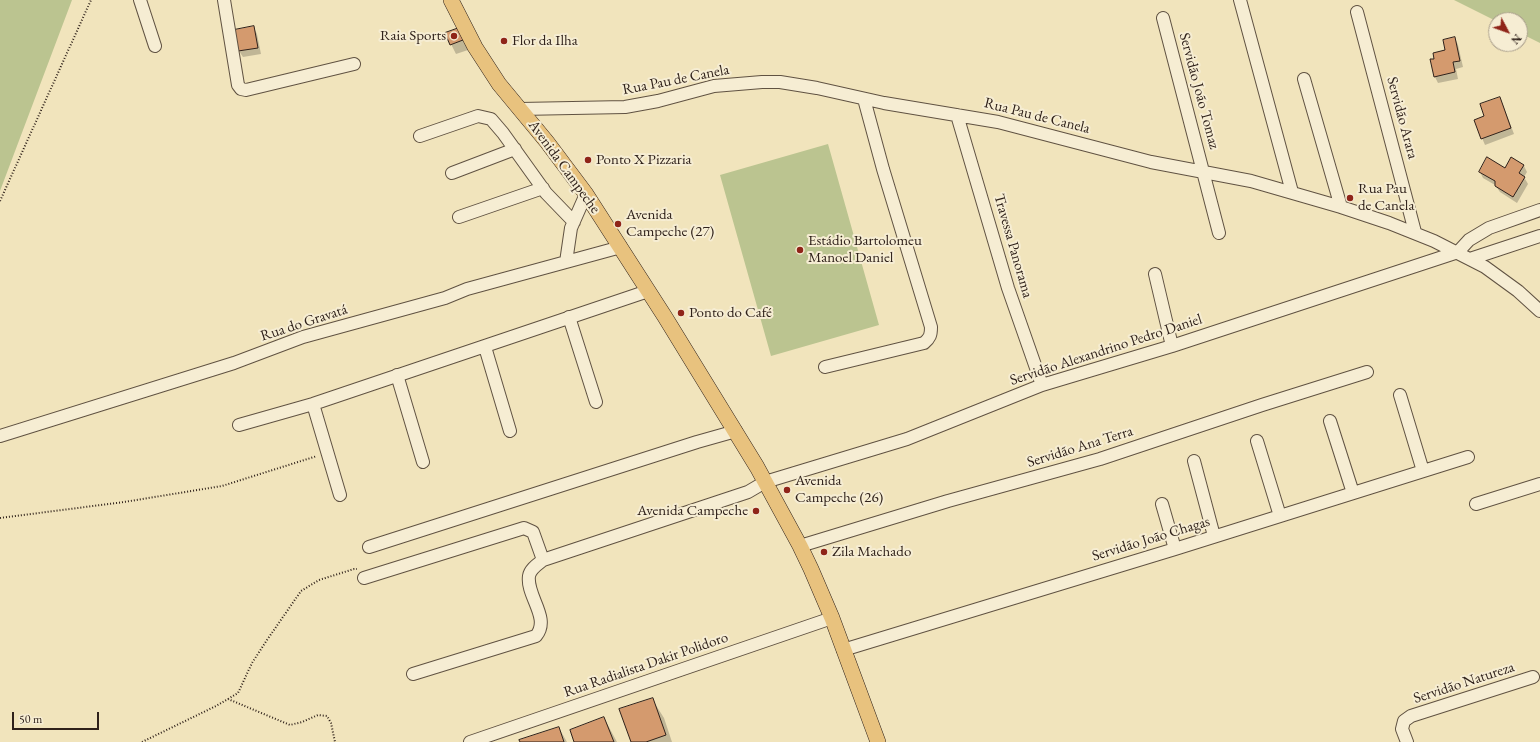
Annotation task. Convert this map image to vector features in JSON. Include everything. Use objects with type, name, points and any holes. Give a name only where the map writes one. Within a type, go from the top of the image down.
[{"type":"main road","name":"Avenida Campeche","points":[[451,0],[475,46],[500,84],[586,194],[621,247],[736,432],[765,482],[800,546],[832,618],[878,742]]},
{"type":"street","points":[[140,0],[155,46]]},
{"type":"street","points":[[224,0],[238,85],[241,89],[246,90],[354,64]]},
{"type":"street","points":[[1240,0],[1292,192]]},
{"type":"street","name":"Servidão Arara","points":[[1357,12],[1415,232]]},
{"type":"street","name":"Servidão João Tomaz","points":[[1163,18],[1219,233]]},
{"type":"street","points":[[1304,79],[1341,207]]},
{"type":"street","name":"Rua Pau de Canela","points":[[520,109],[625,107],[658,101],[714,86],[762,82],[798,84],[864,99],[1022,127],[1128,156],[1251,181],[1341,207],[1415,232],[1470,258],[1501,278],[1540,311]]},
{"type":"street","points":[[825,368],[924,343],[929,339],[931,333],[931,327],[883,169],[864,99]]},
{"type":"street","name":"Travessa Panorama","points":[[957,115],[1008,288],[1042,385]]},
{"type":"street","points":[[420,136],[478,116],[491,119],[543,188],[561,210],[574,222]]},
{"type":"street","points":[[452,173],[515,149]]},
{"type":"street","points":[[459,217],[543,188]]},
{"type":"street","points":[[566,262],[571,228],[586,194]]},
{"type":"street","points":[[1458,252],[1474,237],[1489,228],[1540,210]]},
{"type":"street","points":[[1470,258],[1540,236]]},
{"type":"street","name":"Rua do Gravatá","points":[[0,436],[234,363],[315,334],[445,298],[468,289],[621,247]]},
{"type":"street","name":"Servidão Alexandrino Pedro Daniel","points":[[543,560],[748,492],[765,482],[907,439],[1042,385],[1172,346],[1458,252]]},
{"type":"street","points":[[1155,274],[1172,346]]},
{"type":"street","points":[[239,425],[313,404],[648,291]]},
{"type":"street","points":[[569,317],[596,402]]},
{"type":"street","points":[[485,346],[510,431]]},
{"type":"street","name":"Servidão Ana Terra","points":[[800,546],[948,501],[1100,459],[1367,372]]},
{"type":"street","points":[[397,375],[423,462]]},
{"type":"street","points":[[1400,395],[1423,471]]},
{"type":"street","points":[[313,404],[340,495]]},
{"type":"street","points":[[1330,421],[1352,493]]},
{"type":"street","points":[[369,547],[697,442],[736,432]]},
{"type":"street","points":[[1257,441],[1280,516]]},
{"type":"street","name":"Servidão João Chagas","points":[[843,650],[1175,549],[1468,457]]},
{"type":"street","points":[[1194,460],[1214,536]]},
{"type":"street","points":[[1476,504],[1540,484]]},
{"type":"street","points":[[1162,504],[1175,549]]},
{"type":"street","points":[[366,577],[524,528],[533,532],[543,560],[534,567],[529,575],[530,585],[541,622],[540,631],[536,636],[413,674]]},
{"type":"street","name":"Rua Radialista Dakir Polidoro","points":[[470,742],[832,618]]},
{"type":"street","name":"Servidão Natureza","points":[[1407,742],[1402,729],[1404,721],[1411,716],[1533,677]]},
{"type":"path","points":[[0,201],[91,0]]},
{"type":"path","points":[[0,518],[124,502],[222,486],[327,452]]},
{"type":"path","points":[[142,742],[216,706],[238,693],[252,664],[301,591],[319,580],[354,569],[360,570],[366,577]]},
{"type":"path","points":[[228,699],[290,725],[302,722],[318,715],[327,716],[331,723],[335,742]]},
{"type":"green space","points":[[0,0],[72,0],[0,191]]},
{"type":"green space","points":[[1454,0],[1540,0],[1540,43],[1528,37],[1528,12],[1488,12],[1488,17]]},
{"type":"green space","name":"Estádio Bartolomeu Manoel Daniel","points":[[828,144],[879,325],[771,356],[720,175]]},
{"type":"building","points":[[254,26],[258,48],[238,51],[234,30]]},
{"type":"building","name":"Raia Sports","points":[[459,28],[463,40],[450,45],[445,33]]},
{"type":"building","points":[[1455,37],[1460,61],[1453,62],[1455,72],[1434,77],[1430,59],[1434,59],[1433,53],[1445,50],[1443,40]]},
{"type":"building","points":[[1500,97],[1511,128],[1481,139],[1474,120],[1484,116],[1480,104]]},
{"type":"building","points":[[1487,157],[1505,168],[1511,157],[1524,165],[1519,173],[1525,177],[1513,197],[1495,186],[1495,181],[1479,172]]},
{"type":"building","points":[[653,698],[666,735],[646,742],[631,742],[619,709]]},
{"type":"building","points":[[604,717],[614,742],[574,742],[570,730]]},
{"type":"building","points":[[559,727],[564,742],[520,742],[519,740]]},
{"type":"place","name":"Raia Sports","points":[[454,36]]},
{"type":"place","name":"Flor da Ilha","points":[[504,41]]},
{"type":"place","name":"Ponto X Pizzaria","points":[[588,160]]},
{"type":"place","name":"Rua Pau de Canela","points":[[1350,198]]},
{"type":"place","name":"Avenida Campeche (27)","points":[[618,224]]},
{"type":"place","name":"Estádio Bartolomeu Manoel Daniel","points":[[800,250]]},
{"type":"place","name":"Ponto do Café","points":[[681,313]]},
{"type":"place","name":"Avenida Campeche (26)","points":[[787,490]]},
{"type":"place","name":"Avenida Campeche","points":[[756,511]]},
{"type":"place","name":"Zila Machado","points":[[824,552]]}]
